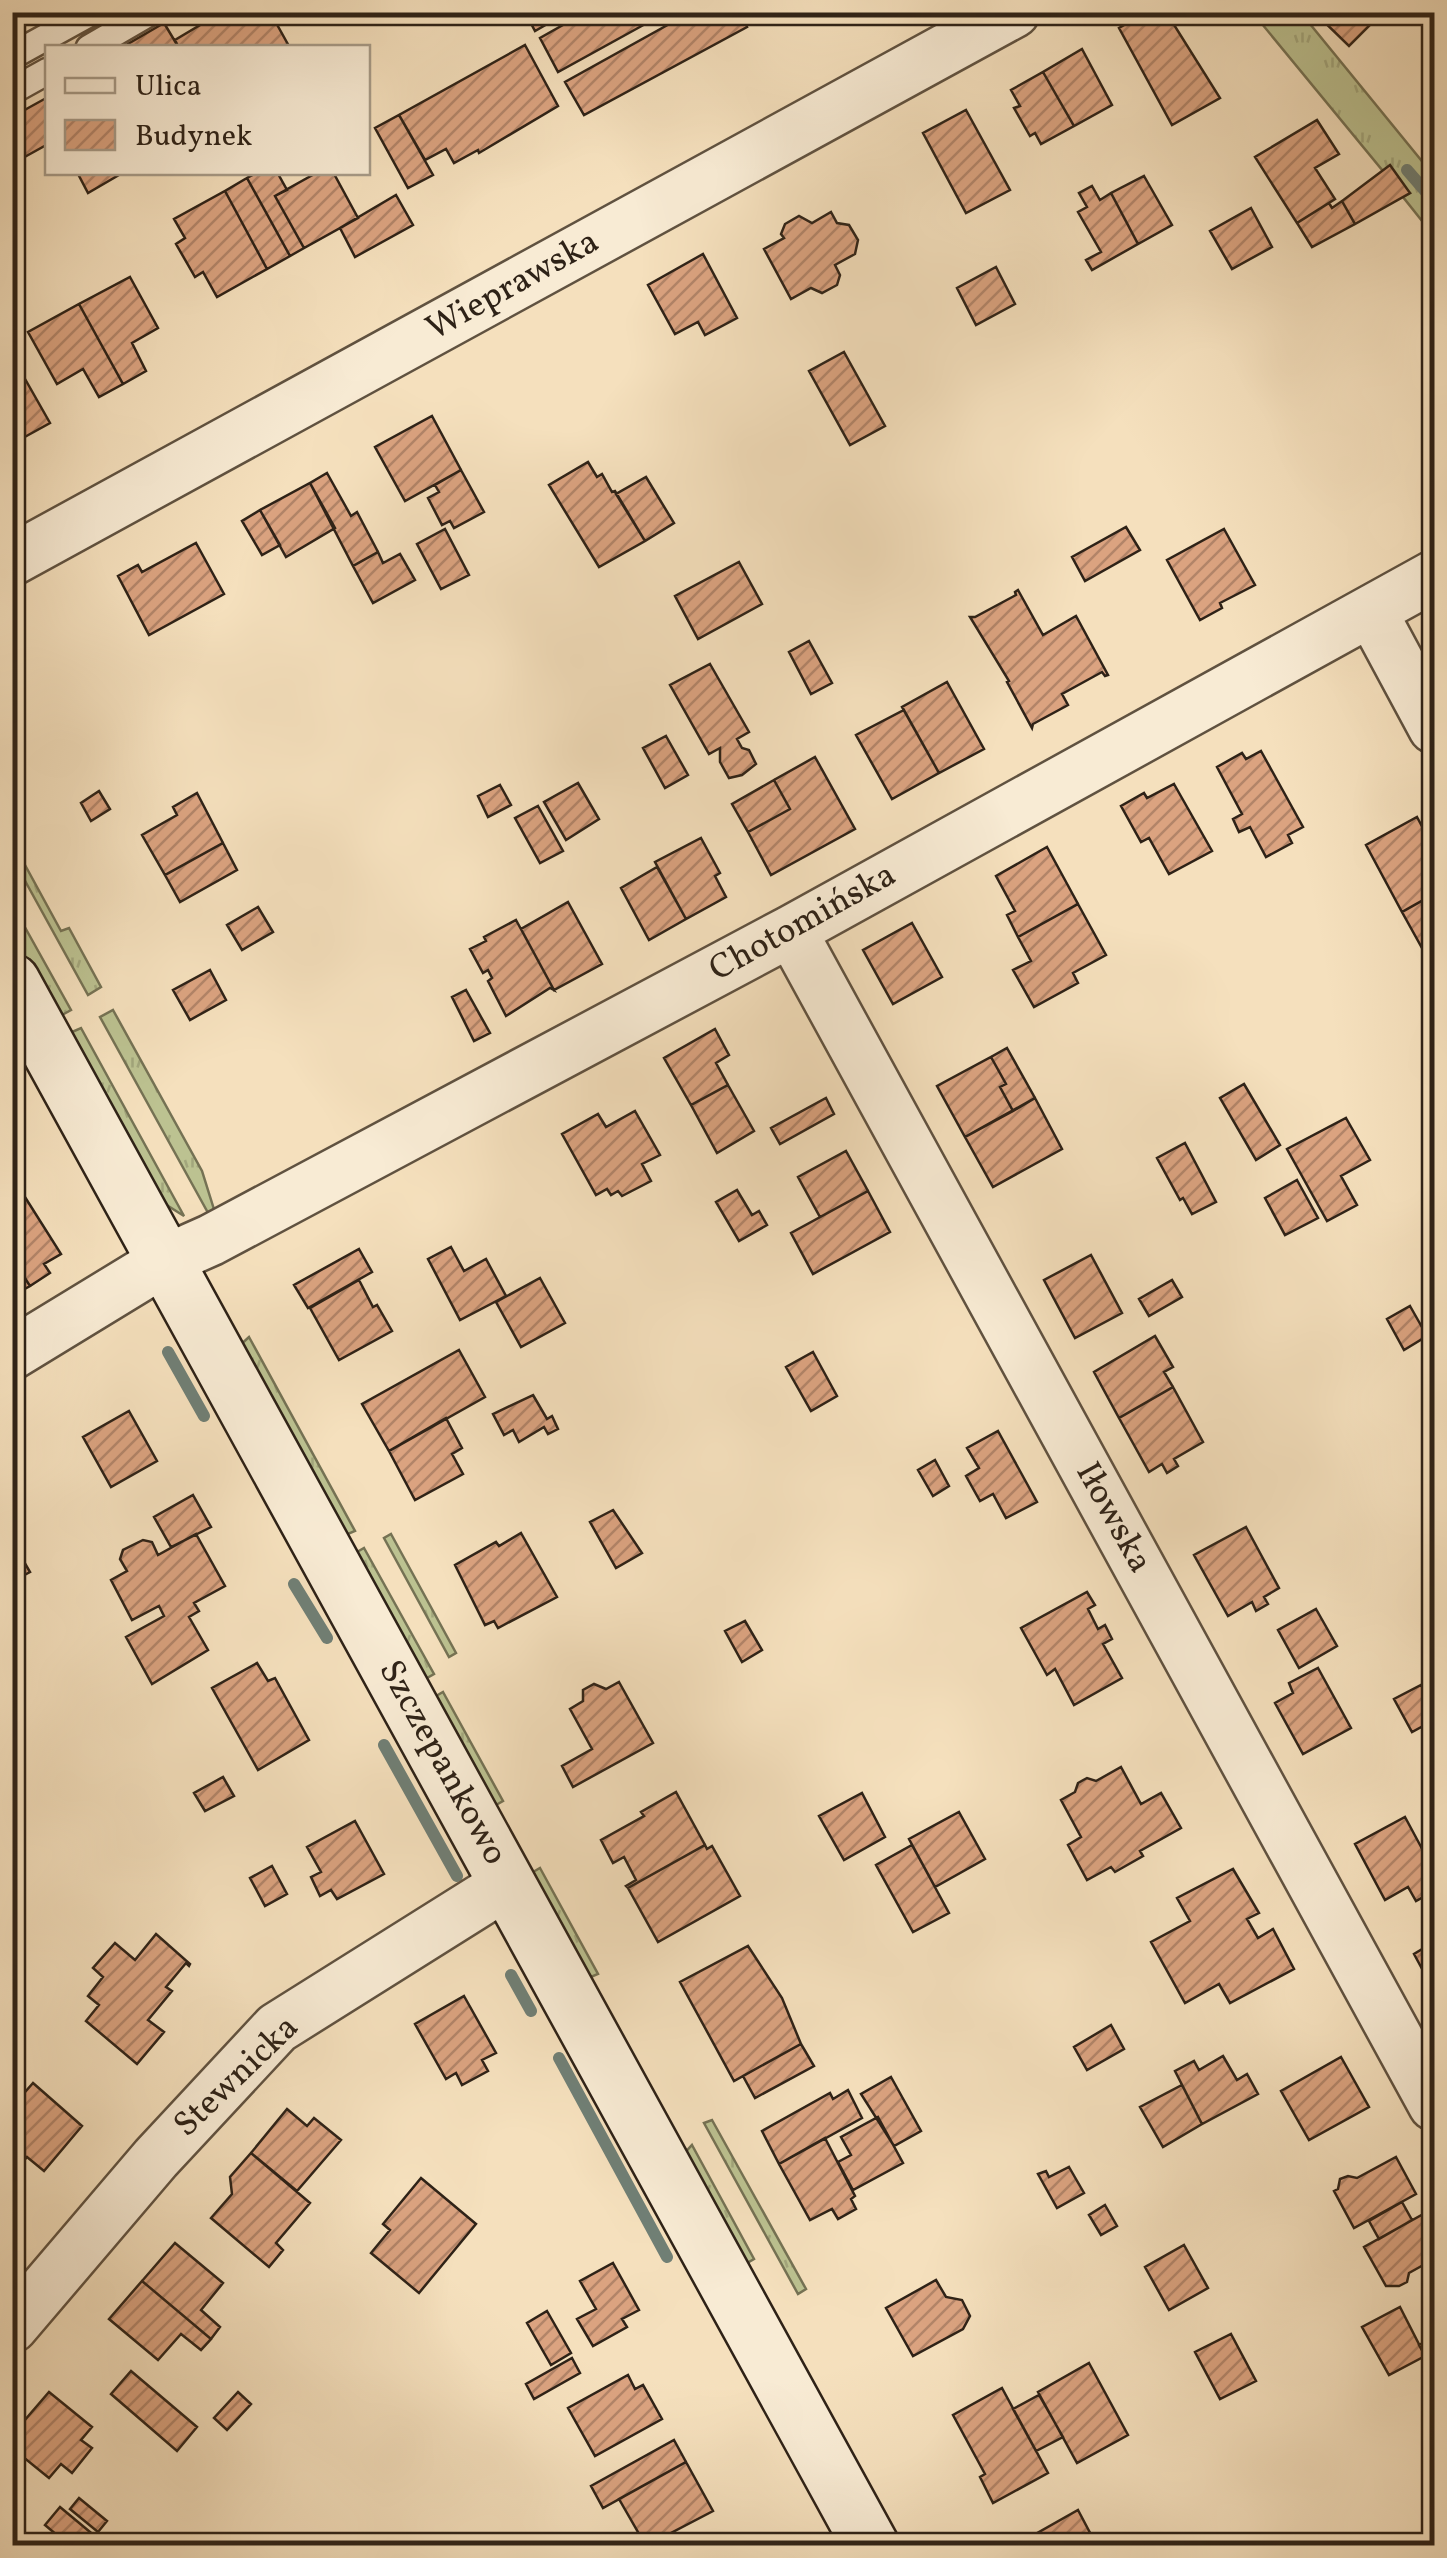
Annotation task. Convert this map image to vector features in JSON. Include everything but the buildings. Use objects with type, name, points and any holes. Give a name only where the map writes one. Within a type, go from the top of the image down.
[{"type":"street","name":"Wieprawska","points":[[12,560],[1014,12]]},
{"type":"street","name":"Chotomińska","points":[[12,1354],[166,1260],[212,1240],[791,930],[1434,576]]},
{"type":"street","points":[[1371,611],[1434,728]]},
{"type":"street","name":"Iłowska","points":[[791,930],[1434,2105]]},
{"type":"street","name":"Szczepankowo","points":[[12,982],[871,2546]]},
{"type":"street","name":"Stewnicka","points":[[12,2327],[156,2158],[277,2028],[508,1883]]},
{"type":"lane","points":[[12,56],[92,12]]},
{"type":"lane","points":[[94,45],[151,12]]},
{"type":"lane","points":[[12,90],[45,73]]},
{"type":"green space","points":[[1253,13],[1301,13],[1434,176],[1434,236],[1403,197],[1410,193],[1383,171]]},
{"type":"green space","points":[[13,843],[61,931],[69,928],[101,987],[88,995],[13,859]]},
{"type":"green space","points":[[12,904],[71,1010],[62,1015],[53,1012],[13,940]]},
{"type":"green space","points":[[113,1010],[202,1171],[217,1219],[207,1211],[100,1017]]},
{"type":"green space","points":[[81,1028],[184,1216],[154,1197],[69,1041],[72,1032]]},
{"type":"green space","points":[[249,1337],[355,1531],[339,1532],[238,1347]]},
{"type":"green space","points":[[391,1534],[456,1653],[449,1657],[384,1538]]},
{"type":"green space","points":[[364,1548],[434,1674],[427,1678],[418,1677],[354,1560]]},
{"type":"green space","points":[[443,1692],[503,1801],[496,1805],[487,1803],[433,1704]]},
{"type":"green space","points":[[540,1868],[598,1974],[581,1975],[530,1881],[533,1872]]},
{"type":"green space","points":[[712,2120],[806,2289],[798,2294],[704,2123]]},
{"type":"green space","points":[[692,2145],[754,2259],[747,2263],[681,2157]]},
{"type":"waterway","points":[[1407,170],[1434,201]]},
{"type":"waterway","points":[[168,1352],[204,1416]]},
{"type":"waterway","points":[[294,1584],[327,1638]]},
{"type":"waterway","points":[[384,1745],[457,1876]]},
{"type":"waterway","points":[[511,1975],[531,2011]]},
{"type":"waterway","points":[[559,2058],[667,2257]]}]
